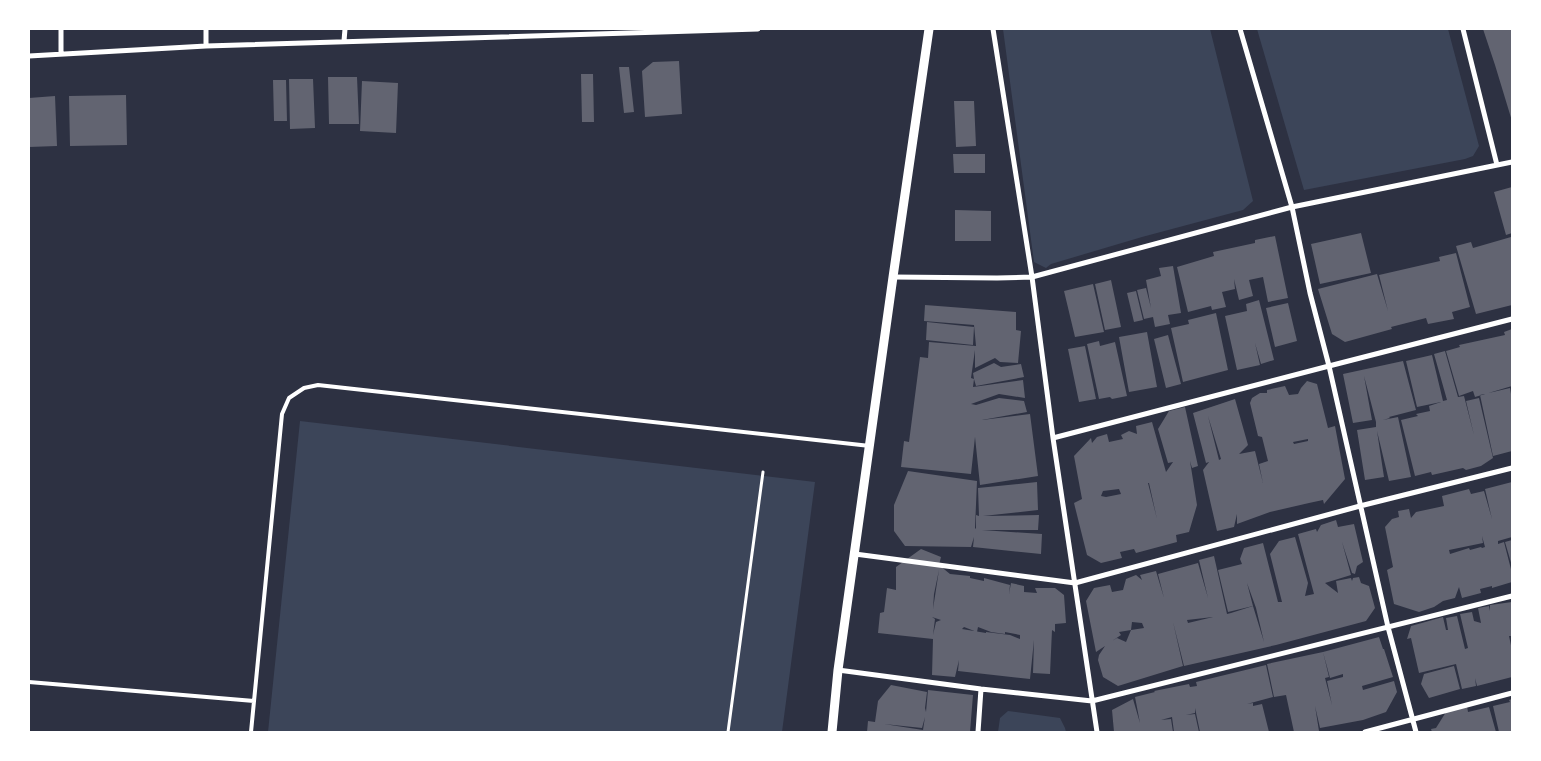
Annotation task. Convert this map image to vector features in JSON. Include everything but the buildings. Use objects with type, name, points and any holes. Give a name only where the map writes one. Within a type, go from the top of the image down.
[{"type":"street","points":[[61,29],[61,54]]},
{"type":"street","points":[[206,29],[206,46]]},
{"type":"street","points":[[344,42],[345,29]]},
{"type":"street","points":[[29,56],[206,46],[757,29]]},
{"type":"street","points":[[832,732],[838,670],[930,29]]},
{"type":"street","points":[[993,29],[1032,276],[1053,438],[1097,732]]},
{"type":"street","points":[[1240,29],[1292,207],[1310,293],[1329,366],[1388,627],[1416,732]]},
{"type":"street","points":[[1463,29],[1497,165]]},
{"type":"street","points":[[893,277],[997,278],[1032,276],[1292,207],[1512,162]]},
{"type":"street","points":[[1053,438],[1512,319]]},
{"type":"street","points":[[856,554],[1075,583],[1360,506],[1512,468]]},
{"type":"street","points":[[838,670],[981,689],[1092,701],[1512,596]]},
{"type":"street","points":[[978,732],[981,689]]},
{"type":"street","points":[[1365,732],[1512,693]]},
{"type":"lane","points":[[251,732],[282,414],[289,398],[304,388],[318,385],[870,446]]},
{"type":"lane","points":[[29,682],[254,701]]},
{"type":"path","points":[[728,732],[763,472]]},
{"type":"shaded area","points":[[1003,29],[1210,29],[1253,201],[1243,210],[1142,237],[1051,264],[1046,268],[1034,262]]},
{"type":"shaded area","points":[[1257,29],[1448,29],[1479,146],[1473,156],[1465,159],[1304,190]]},
{"type":"shaded area","points":[[300,421],[815,482],[782,732],[268,732]]},
{"type":"shaded area","points":[[1008,711],[1060,718],[1066,732],[998,732],[1000,718]]}]
